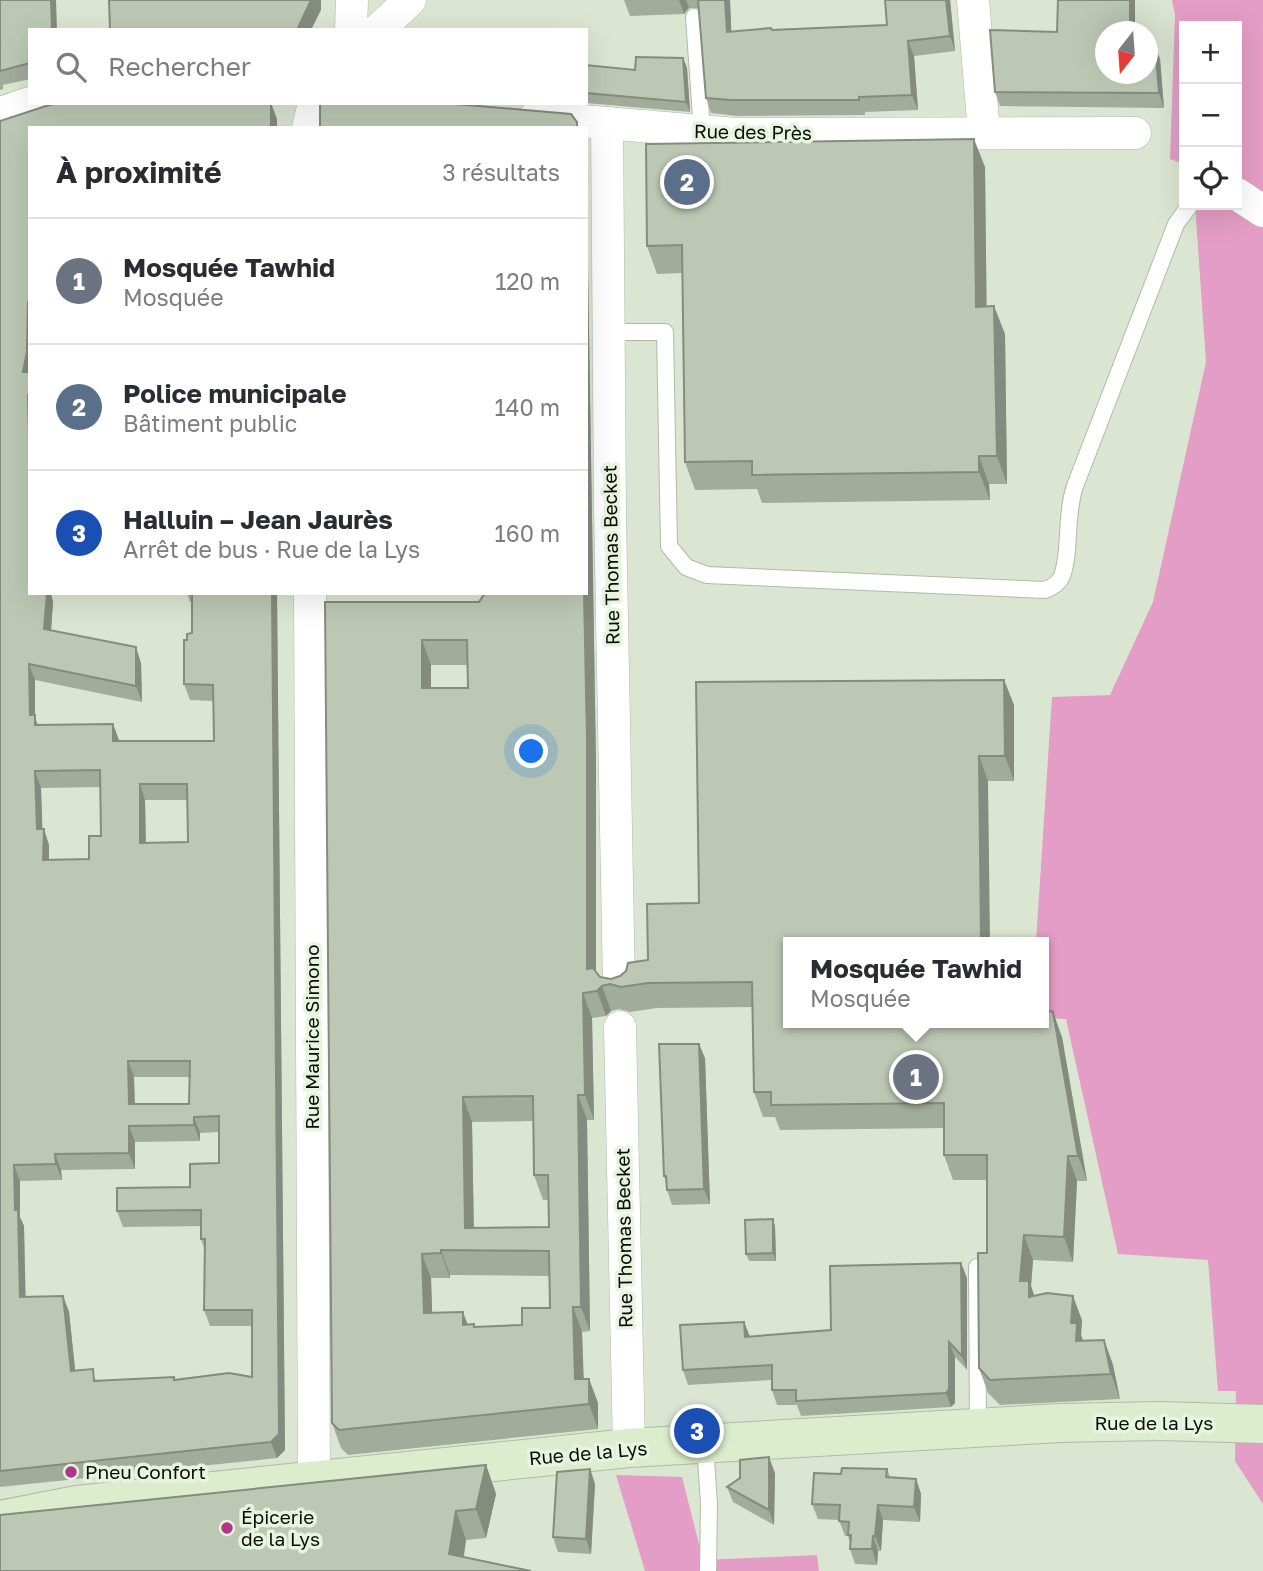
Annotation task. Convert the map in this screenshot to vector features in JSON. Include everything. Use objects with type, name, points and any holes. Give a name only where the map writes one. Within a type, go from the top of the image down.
[{"type":"main road","name":"Rue de la Lys","points":[[0,1520],[77,1505],[629,1448],[1129,1421],[1263,1424]]},
{"type":"street","points":[[351,28],[352,0]]},
{"type":"street","points":[[380,28],[410,0]]},
{"type":"street","points":[[973,0],[984,133]]},
{"type":"street","points":[[0,114],[28,104]]},
{"type":"street","points":[[308,126],[314,105]]},
{"type":"street","name":"Rue des Près","points":[[512,115],[736,134],[1135,133]]},
{"type":"street","name":"Rue Thomas Becket","points":[[607,123],[619,986]]},
{"type":"street","points":[[1242,197],[1263,211]]},
{"type":"street","name":"Rue Maurice Simono","points":[[310,595],[314,1480]]},
{"type":"street","name":"Rue Thomas Becket","points":[[620,1027],[629,1448]]},
{"type":"lane","points":[[694,17],[702,132]]},
{"type":"lane","points":[[608,332],[664,332],[669,546],[687,567],[706,575],[1045,590],[1056,584],[1063,574],[1072,496],[1176,224],[1186,210]]},
{"type":"lane","points":[[977,1267],[978,1428]]},
{"type":"lane","points":[[705,1444],[709,1504],[708,1571]]},
{"type":"shaded area","points":[[1172,0],[1263,0],[1263,1504],[1235,1461],[1236,1391],[1218,1391],[1208,1260],[1118,1254],[1066,1019],[1049,1018],[1049,937],[1036,937],[1052,697],[1110,695],[1153,602],[1206,362],[1195,210],[1242,210],[1242,21],[1179,21],[1179,162],[1170,159],[1175,15]]},
{"type":"shaded area","points":[[616,1475],[682,1477],[703,1560],[817,1555],[819,1571],[645,1571]]},
{"type":"building","points":[[0,0],[51,0],[52,28],[28,28],[28,64],[0,71]]},
{"type":"building","points":[[109,0],[311,0],[298,28],[110,28]]},
{"type":"building","points":[[698,0],[725,0],[727,32],[887,25],[885,0],[946,0],[950,36],[908,41],[912,95],[859,97],[859,100],[706,98]]},
{"type":"building","points":[[1058,0],[1130,0],[1130,21],[1095,21],[1095,84],[1158,84],[1158,81],[1159,93],[995,92],[990,30],[1057,32]]},
{"type":"building","points":[[636,57],[683,58],[686,102],[588,93],[588,65],[635,70]]},
{"type":"building","points":[[51,105],[271,105],[271,126],[28,126],[27,352],[23,372],[28,372],[28,595],[47,595],[44,629],[136,647],[136,686],[29,664],[30,715],[35,715],[35,725],[113,724],[113,741],[214,741],[213,685],[184,684],[184,640],[187,640],[187,634],[192,633],[192,595],[272,595],[279,1434],[271,1442],[0,1471],[0,121]],"holes":[[[100,770],[101,836],[89,836],[89,859],[43,860],[44,829],[37,829],[35,771]],[[140,784],[187,784],[188,842],[140,843]],[[128,1061],[190,1061],[189,1104],[129,1104]],[[219,1116],[219,1163],[190,1164],[190,1187],[117,1188],[117,1211],[201,1210],[201,1239],[205,1239],[204,1310],[252,1310],[252,1377],[229,1373],[174,1380],[174,1377],[94,1381],[93,1369],[71,1371],[63,1296],[20,1297],[14,1165],[56,1164],[55,1154],[129,1153],[129,1126],[194,1125],[194,1117]]]},
{"type":"building","points":[[320,105],[467,105],[571,114],[577,122],[577,126],[320,126]]},
{"type":"building","points":[[974,139],[976,307],[994,306],[997,456],[979,456],[979,472],[752,475],[752,461],[685,462],[682,245],[647,246],[646,144]]},
{"type":"building","points":[[484,595],[584,595],[587,969],[593,968],[600,977],[611,979],[626,971],[628,963],[648,960],[647,904],[699,903],[696,682],[1004,680],[1005,756],[979,756],[981,937],[783,937],[783,1028],[1049,1028],[1049,1011],[1053,1012],[1078,1156],[1068,1156],[1064,1237],[1024,1235],[1020,1281],[1029,1281],[1029,1297],[1047,1293],[1073,1296],[1071,1323],[1077,1323],[1076,1341],[1104,1340],[1111,1374],[990,1380],[979,1368],[978,1253],[987,1253],[987,1155],[944,1155],[944,1103],[771,1105],[771,1092],[754,1092],[752,982],[648,983],[621,987],[610,984],[597,991],[583,993],[585,1095],[578,1095],[581,1307],[573,1307],[575,1379],[589,1379],[589,1404],[339,1430],[332,1423],[325,602],[479,602]],"holes":[[[422,640],[467,640],[468,688],[422,688]],[[533,1096],[534,1175],[548,1175],[549,1227],[465,1228],[463,1097]],[[441,1250],[549,1251],[550,1308],[522,1308],[522,1325],[474,1327],[474,1324],[463,1325],[463,1312],[424,1313],[422,1254],[441,1253]]]},
{"type":"building","points":[[659,1044],[699,1044],[704,1189],[667,1190],[664,1176]]},
{"type":"building","points":[[773,1219],[773,1253],[746,1254],[745,1220]]},
{"type":"building","points":[[961,1263],[962,1356],[949,1342],[949,1389],[946,1393],[796,1401],[796,1390],[772,1390],[772,1365],[683,1370],[680,1325],[744,1322],[745,1337],[831,1330],[830,1266]]},
{"type":"building","points":[[769,1457],[769,1510],[727,1487],[740,1478],[740,1460]]},
{"type":"building","points":[[486,1465],[476,1509],[456,1511],[449,1554],[531,1571],[0,1571],[0,1515]]},
{"type":"building","points":[[842,1468],[887,1469],[886,1477],[916,1479],[914,1507],[878,1505],[872,1549],[850,1549],[849,1522],[839,1521],[840,1505],[812,1504],[814,1473],[841,1474]]},
{"type":"building","points":[[590,1469],[586,1539],[553,1537],[557,1472]]},
{"type":"place","name":"Police municipale","points":[[687,182]]},
{"type":"place","name":"Mosquée Tawhid","points":[[916,1077]]},
{"type":"place","name":"Halluin – Jean Jaurès","points":[[697,1431]]},
{"type":"place","name":"Pneu Confort","points":[[71,1472]]},
{"type":"place","name":"Épicerie de la Lys","points":[[227,1528]]}]
